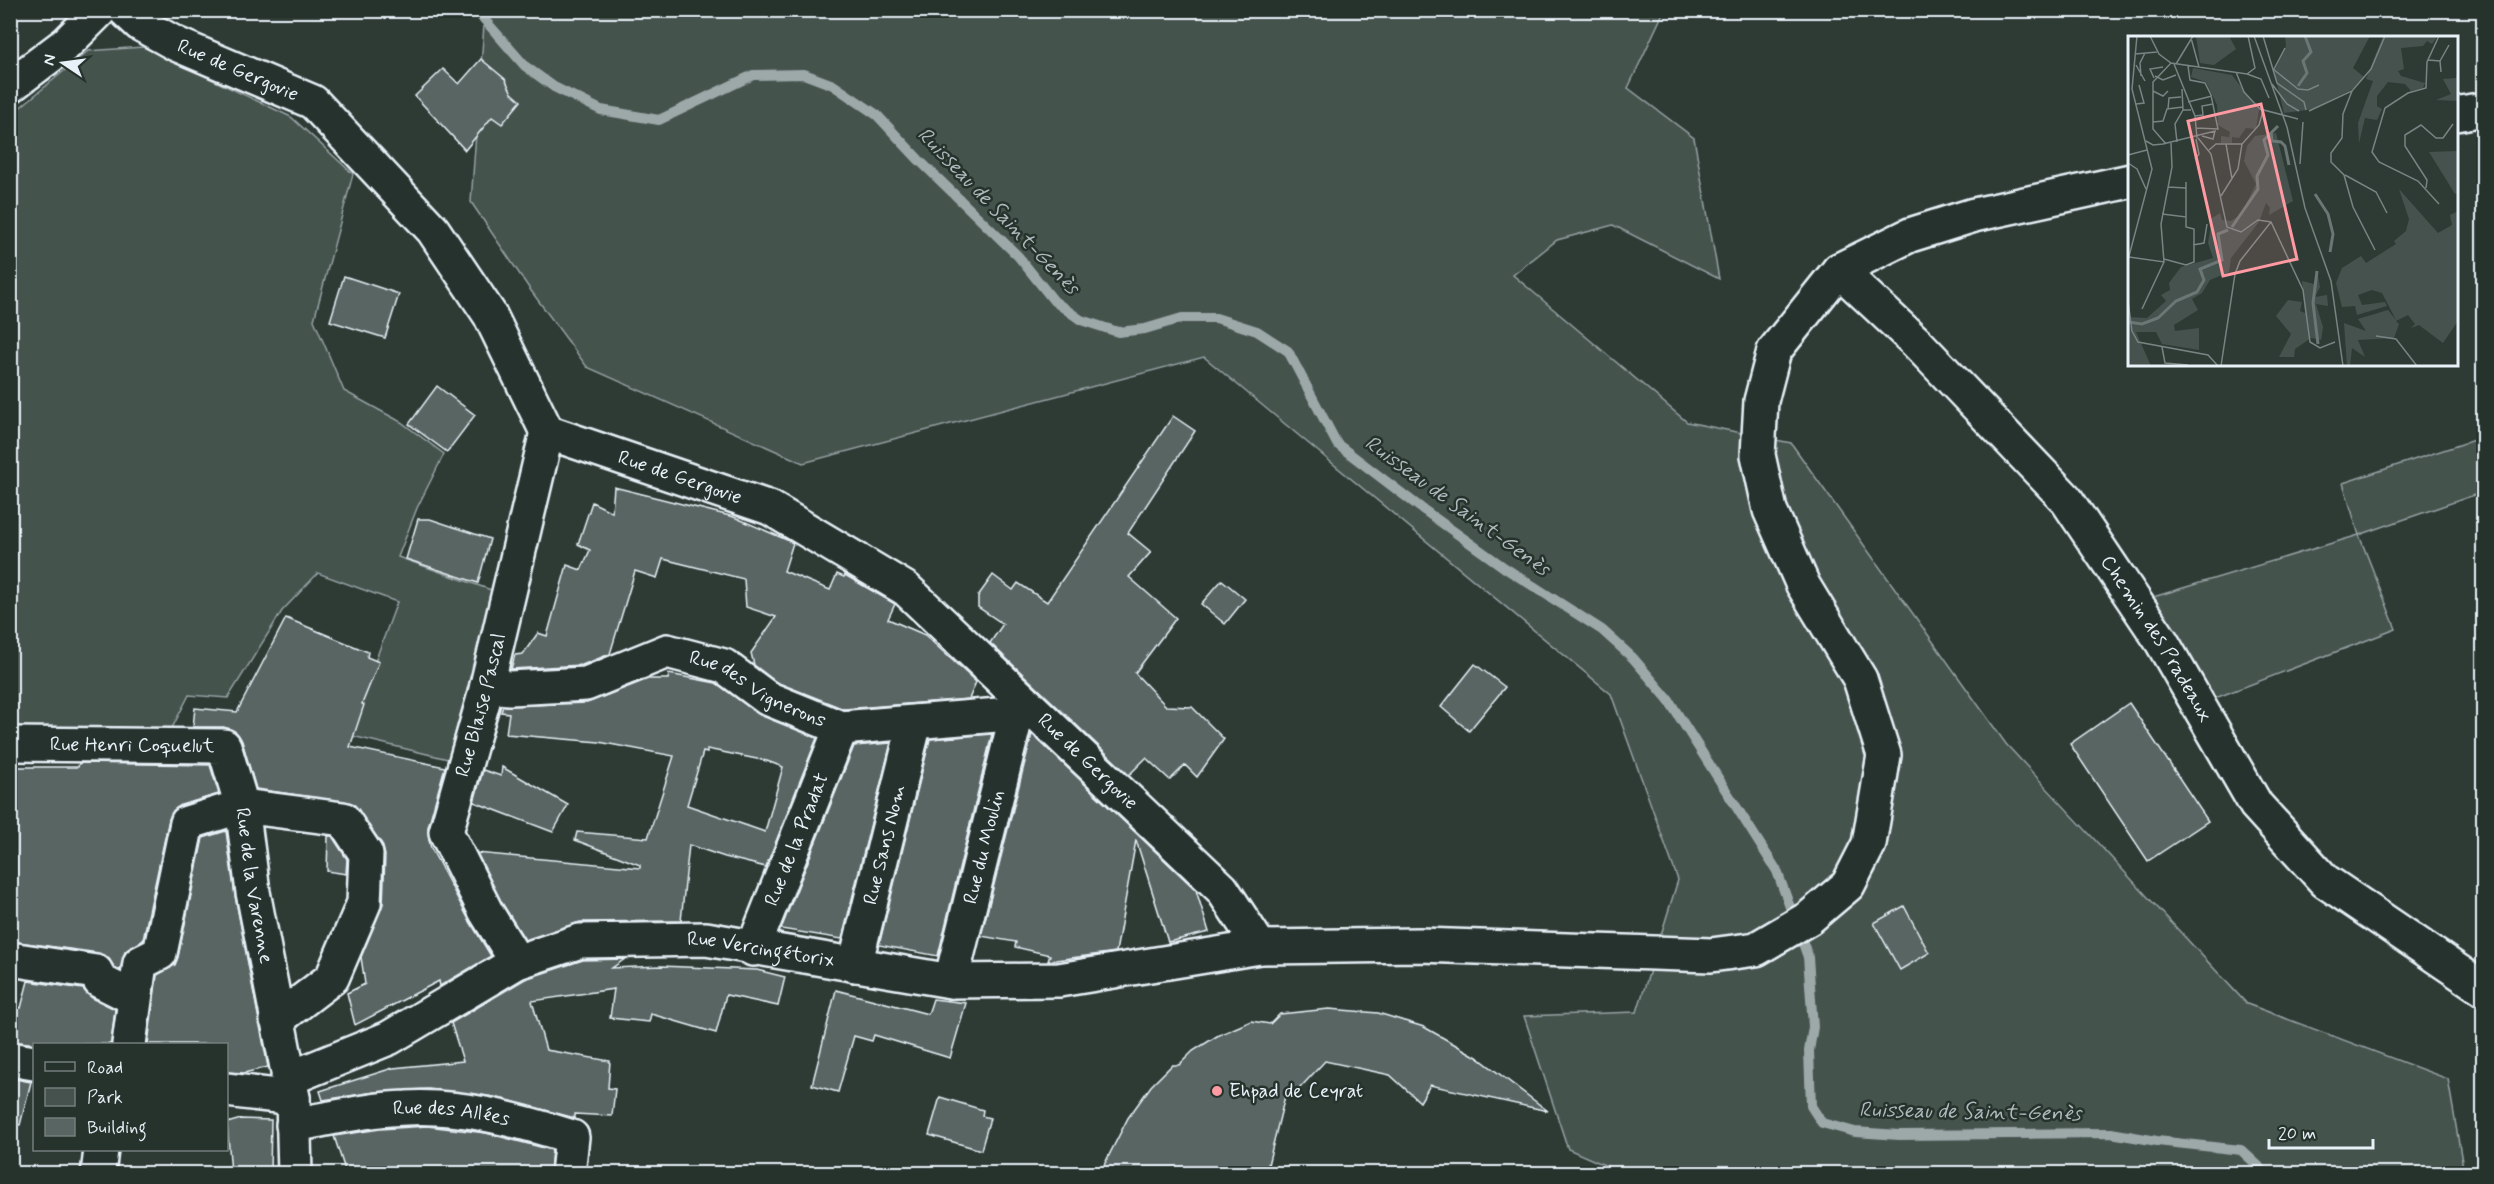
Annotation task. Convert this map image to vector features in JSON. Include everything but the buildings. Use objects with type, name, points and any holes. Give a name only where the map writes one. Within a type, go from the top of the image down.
[{"type":"street","points":[[10,86],[67,43],[100,10]]},
{"type":"street","name":"Rue de Gergovie","points":[[125,10],[140,24],[176,44],[313,102],[433,230],[490,315],[547,432],[770,508],[906,589],[1026,713],[1222,889],[1260,947]]},
{"type":"street","points":[[2458,114],[2484,109]]},
{"type":"street","points":[[1839,270],[1921,231],[1974,215],[2128,181]]},
{"type":"street","name":"Rue Vercingétorix","points":[[291,1101],[389,1038],[517,962],[580,941],[706,939],[753,949],[951,981],[1059,980],[1260,947],[1420,945],[1711,955],[1756,949],[1809,918],[1848,885],[1869,844],[1884,755],[1860,679],[1803,585],[1770,510],[1758,455],[1761,401],[1774,351],[1839,270]]},
{"type":"street","name":"Chemin des Pradeaux","points":[[1839,270],[1917,343],[2066,499],[2162,642],[2256,805],[2271,822],[2325,881],[2484,989]]},
{"type":"street","name":"Rue Blaise Pascal","points":[[517,962],[486,912],[446,832],[487,686],[547,432]]},
{"type":"street","name":"Rue des Vignerons","points":[[487,686],[510,688],[586,684],[666,651],[724,666],[768,698],[841,728],[1026,713]]},
{"type":"street","name":"Rue du Moulin","points":[[951,981],[1026,713]]},
{"type":"street","name":"Rue Sans Nom","points":[[855,965],[915,722]]},
{"type":"street","name":"Rue de la Pradat","points":[[753,949],[841,728]]},
{"type":"street","name":"Rue Henri Coquelut","points":[[10,744],[224,746],[242,806]]},
{"type":"street","points":[[129,1043],[141,963],[160,953],[187,823],[242,806]]},
{"type":"street","name":"Rue de la Varenne","points":[[277,1020],[332,978],[364,903],[366,854],[343,819],[242,806],[253,892],[291,1101],[294,1173]]},
{"type":"street","points":[[10,959],[96,972],[100,981],[134,998]]},
{"type":"street","points":[[10,1059],[33,1063]]},
{"type":"street","points":[[228,1090],[291,1101]]},
{"type":"street","name":"Rue des Allées","points":[[291,1101],[472,1111],[538,1126],[572,1137],[568,1173]]},
{"type":"street","points":[[98,1173],[100,1151]]},
{"type":"green space","points":[[485,11],[1664,11],[1628,88],[1694,138],[1719,279],[1613,225],[1557,240],[1513,275],[1687,422],[1791,443],[2006,744],[2247,1004],[2448,1079],[2464,1173],[1625,1174],[1568,1149],[1524,1016],[1637,1012],[1678,880],[1611,694],[1204,357],[803,463],[587,367],[529,288],[471,202]]},
{"type":"green space","points":[[143,47],[291,117],[353,174],[314,320],[344,391],[401,422],[444,454],[417,508],[398,557],[494,591],[448,759],[348,735],[397,602],[318,573],[282,611],[228,698],[189,695],[171,730],[11,732],[11,115],[88,51]]},
{"type":"green space","points":[[2483,437],[2483,492],[2359,535],[2343,483]]},
{"type":"green space","points":[[2359,535],[2396,629],[2210,700],[2150,598]]},
{"type":"waterway","name":"Ruisseau de Saint-Genès","points":[[476,10],[525,66],[554,87],[601,110],[659,120],[753,75],[804,74],[833,85],[877,115],[919,160],[1018,256],[1054,301],[1081,320],[1118,332],[1145,329],[1182,318],[1216,318],[1257,331],[1288,351],[1337,444],[1505,568],[1602,630],[1633,658],[1668,699],[1777,871],[1808,957],[1813,1027],[1809,1051],[1811,1106],[1822,1123],[1855,1132],[1899,1135],[2111,1133],[2157,1141],[2241,1150],[2267,1174]]},
{"type":"place","name":"Ehpad de Ceyrat","points":[[1217,1091]]}]
